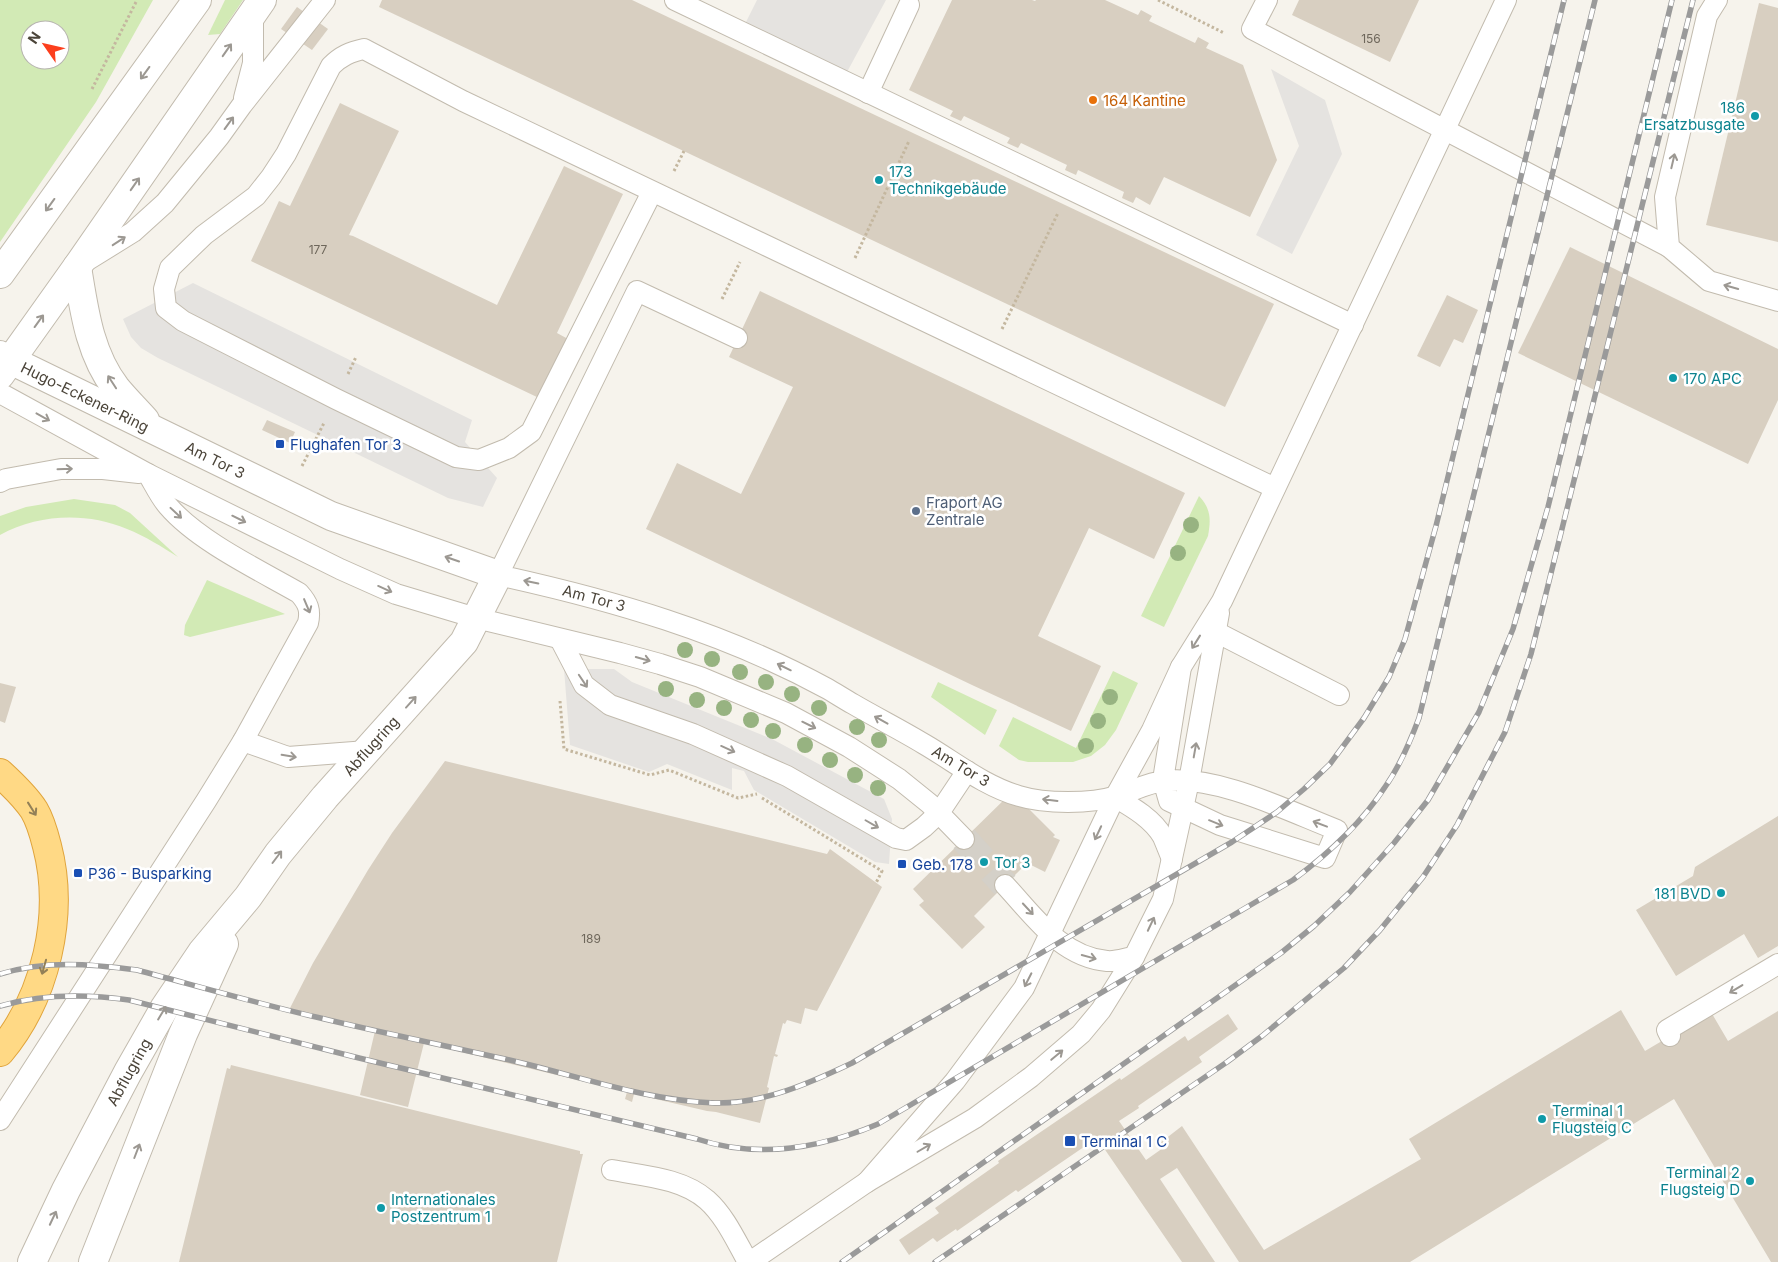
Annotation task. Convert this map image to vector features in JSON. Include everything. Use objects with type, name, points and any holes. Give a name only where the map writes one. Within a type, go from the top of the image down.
[{"type":"highway","points":[[0,773],[34,811],[50,858],[54,885],[51,932],[46,963],[37,990],[10,1040],[0,1052]]},
{"type":"street","points":[[0,274],[197,0]]},
{"type":"street","name":"Hugo-Eckener-Ring","points":[[154,431],[3,364],[77,267],[258,7]]},
{"type":"street","name":"Hugo-Eckener-Ring","points":[[77,267],[86,320],[97,356],[116,387],[154,431]]},
{"type":"street","name":"Am Tor 3","points":[[154,431],[330,516],[498,575]]},
{"type":"street","points":[[476,618],[498,575]]},
{"type":"street","name":"Abflugring","points":[[32,1262],[66,1190],[123,1080],[165,1007],[202,952],[248,897],[278,854],[325,797],[464,642],[476,618]]},
{"type":"street","name":"Abflugring","points":[[93,1262],[183,1034],[218,956],[248,897]]},
{"type":"lane","points":[[77,267],[133,232],[165,203],[219,137],[325,0]]},
{"type":"lane","points":[[675,0],[1353,325]]},
{"type":"lane","points":[[1267,0],[1252,29],[1669,247],[1709,281],[1778,301]]},
{"type":"lane","points":[[867,1182],[955,1081],[1024,988],[1115,797],[1152,730],[1181,667],[1222,601],[1506,0]]},
{"type":"lane","points":[[1669,247],[1665,197],[1707,16],[1717,0]]},
{"type":"lane","points":[[868,93],[909,4]]},
{"type":"lane","points":[[242,105],[253,62],[258,7]]},
{"type":"lane","points":[[652,192],[531,432],[509,448],[479,460],[456,457],[353,407],[183,321],[166,308],[164,289],[170,268],[204,235],[256,196],[286,154],[331,66],[340,57],[353,51],[364,49],[463,101],[1275,488]]},
{"type":"lane","points":[[498,575],[637,291],[737,338]]},
{"type":"lane","points":[[0,394],[148,474],[388,590],[476,618],[644,660],[700,677],[801,721],[899,778],[939,813],[964,839]]},
{"type":"lane","points":[[0,482],[6,479],[61,469],[103,469],[148,474]]},
{"type":"lane","points":[[0,1120],[243,741],[308,623],[310,612],[306,601],[299,593],[221,548],[188,524],[168,506],[148,474]]},
{"type":"lane","name":"Am Tor 3","points":[[498,575],[656,615],[743,648],[828,689],[967,771],[1000,789],[1021,797],[1067,802],[1115,797],[1163,780]]},
{"type":"lane","points":[[612,1170],[674,1182],[693,1190],[708,1200],[722,1218],[749,1262],[867,1182],[975,1118],[1031,1077],[1081,1034],[1102,1010],[1134,957],[1162,899],[1184,808],[1222,601]]},
{"type":"lane","points":[[1216,632],[1339,696]]},
{"type":"lane","points":[[560,638],[584,685],[610,705],[693,734],[787,776],[896,838],[906,840],[939,813],[967,771]]},
{"type":"lane","points":[[1163,780],[1189,781],[1226,787],[1337,830],[1325,858],[1220,825],[1169,801],[1163,780],[1181,667]]},
{"type":"lane","points":[[243,741],[288,757],[367,751]]},
{"type":"lane","points":[[1115,797],[1137,809],[1162,835],[1172,859]]},
{"type":"lane","points":[[1005,884],[1051,934],[1064,945],[1084,956],[1108,961],[1134,957]]},
{"type":"lane","points":[[1670,1036],[1667,1030],[1778,964]]},
{"type":"path","points":[[91,90],[137,0]]},
{"type":"path","points":[[1158,0],[1221,31]]},
{"type":"path","points":[[843,283],[920,118]]},
{"type":"path","points":[[991,353],[1069,190]]},
{"type":"path","points":[[709,325],[741,259]]},
{"type":"path","points":[[307,456],[315,440]]},
{"type":"path","points":[[559,692],[564,749],[650,775],[669,770],[738,798],[757,794],[882,871],[876,883]]},
{"type":"green space","points":[[0,0],[153,0],[96,102],[0,242]]},
{"type":"green space","points":[[225,0],[243,0],[220,34],[208,35]]},
{"type":"green space","points":[[1199,496],[1206,505],[1209,514],[1208,536],[1164,627],[1141,616]]},
{"type":"green space","points":[[74,499],[115,505],[130,513],[178,557],[134,532],[111,524],[79,518],[47,519],[15,528],[0,535],[0,516],[26,507]]},
{"type":"green space","points":[[207,580],[285,614],[190,637],[184,635],[185,625]]},
{"type":"green space","points":[[1113,671],[1138,683],[1116,730],[1105,745],[1091,756],[1073,762],[1028,762],[1019,760],[999,746],[1013,717],[1076,748]]},
{"type":"green space","points":[[938,682],[997,710],[985,735],[931,697]]},
{"type":"shaded area","points":[[757,0],[886,0],[847,72],[745,24]]},
{"type":"shaded area","points":[[1271,69],[1325,100],[1342,154],[1292,254],[1256,235],[1299,146]]},
{"type":"shaded area","points":[[193,283],[472,420],[465,442],[497,478],[483,507],[448,498],[158,358],[141,348],[131,337],[123,319]]},
{"type":"shaded area","points":[[564,669],[614,669],[632,682],[772,739],[884,799],[892,819],[889,864],[875,862],[754,790],[744,771],[732,768],[732,790],[667,764],[649,772],[570,745]]},
{"type":"building","name":"173 Technikgebäude","points":[[382,0],[632,0],[1274,304],[1225,407],[379,7]]},
{"type":"building","name":"164 Kantine","points":[[952,0],[1105,0],[1138,15],[1141,10],[1152,16],[1149,21],[1195,43],[1198,37],[1209,43],[1206,48],[1243,65],[1277,160],[1250,217],[1164,177],[1150,205],[1136,197],[1133,203],[1122,198],[1124,192],[1078,170],[1076,175],[1065,170],[1067,165],[1021,143],[1018,148],[1007,143],[1010,138],[964,116],[961,121],[950,116],[953,111],[909,90]]},
{"type":"building","points":[[1299,0],[1419,0],[1390,62],[1292,15]]},
{"type":"building","name":"186 Ersatzbusgate","points":[[1759,3],[1778,8],[1778,242],[1706,225]]},
{"type":"building","points":[[297,7],[328,29],[312,50],[281,29]]},
{"type":"building","points":[[340,103],[399,131],[349,235],[497,305],[564,166],[623,194],[557,333],[568,339],[539,398],[251,261],[279,201],[290,206]]},
{"type":"building","name":"170 APC","points":[[1570,247],[1778,349],[1778,400],[1748,464],[1518,353]]},
{"type":"building","name":"Fraport AG Zentrale","points":[[760,291],[1185,493],[1154,559],[1089,528],[1038,636],[1101,666],[1071,731],[646,529],[677,463],[741,494],[793,387],[729,357]]},
{"type":"building","points":[[1447,295],[1478,310],[1463,343],[1454,339],[1440,367],[1417,356]]},
{"type":"building","points":[[267,420],[295,432],[290,443],[262,430]]},
{"type":"building","points":[[0,683],[16,687],[5,723],[0,721]]},
{"type":"building","points":[[445,761],[827,854],[830,849],[882,887],[817,1011],[805,1008],[801,1024],[787,1020],[785,1024],[783,1023],[775,1054],[778,1055],[777,1057],[774,1056],[767,1087],[769,1088],[760,1123],[634,1094],[632,1102],[625,1099],[627,1092],[424,1043],[408,1107],[360,1095],[375,1031],[289,1010],[313,963],[368,870],[392,833]]},
{"type":"building","name":"Tor 3","points":[[1012,792],[1055,835],[1053,837],[1060,840],[1045,872],[1027,863],[974,916],[985,927],[962,949],[919,905],[924,901],[913,889]]},
{"type":"building","name":"181 BVD","points":[[1778,816],[1778,946],[1758,958],[1744,934],[1676,976],[1636,910],[1693,876],[1695,867]]},
{"type":"building","points":[[1621,1010],[1645,1051],[1711,1012],[1728,1041],[1778,1011],[1778,1262],[1771,1262],[1674,1099],[1410,1262],[1239,1262],[1177,1168],[1160,1179],[1215,1262],[1182,1262],[1097,1138],[1018,1192],[1016,1190],[957,1231],[956,1229],[937,1242],[933,1238],[909,1255],[899,1240],[939,1213],[935,1208],[999,1163],[998,1161],[1185,1036],[1188,1041],[1228,1014],[1238,1029],[1199,1057],[1202,1062],[1119,1121],[1146,1160],[1163,1148],[1160,1143],[1182,1126],[1264,1250],[1421,1159],[1409,1139]]},
{"type":"building","name":"Internationales Postzentrum 1","points":[[231,1065],[580,1151],[580,1154],[583,1154],[557,1262],[179,1262],[227,1068],[230,1069]]},
{"type":"tunnel","points":[[964,839],[1005,885]]},
{"type":"railway","points":[[0,974],[35,967],[68,964],[137,970],[294,1012],[505,1059],[636,1092],[689,1101],[733,1102],[751,1100],[786,1091],[852,1063],[1232,842],[1277,812],[1330,764],[1364,718],[1389,677],[1405,639],[1436,526],[1564,0]]},
{"type":"railway","points":[[0,1006],[32,999],[64,996],[129,1000],[359,1058],[720,1145],[743,1148],[789,1148],[812,1145],[878,1124],[1293,880],[1343,838],[1376,801],[1400,762],[1419,718],[1595,0]]},
{"type":"railway","points":[[842,1262],[1281,953],[1314,926],[1350,892],[1394,843],[1428,800],[1479,712],[1513,629],[1548,507],[1672,0]]},
{"type":"railway","points":[[935,1262],[1227,1062],[1262,1036],[1344,968],[1380,930],[1423,877],[1457,825],[1505,732],[1531,654],[1693,0]]},
{"type":"place","name":"164 Kantine","points":[[1093,100]]},
{"type":"place","name":"186 Ersatzbusgate","points":[[1755,116]]},
{"type":"place","name":"173 Technikgebäude","points":[[879,180]]},
{"type":"place","name":"170 APC","points":[[1673,378]]},
{"type":"place","name":"Flughafen Tor 3","points":[[280,444]]},
{"type":"place","name":"Fraport AG Zentrale","points":[[916,511]]},
{"type":"place","name":"Tor 3","points":[[984,862]]},
{"type":"place","name":"Geb. 178","points":[[902,864]]},
{"type":"place","name":"P36 - Busparking","points":[[78,873]]},
{"type":"place","name":"181 BVD","points":[[1721,893]]},
{"type":"place","name":"Terminal 1 Flugsteig C","points":[[1542,1119]]},
{"type":"place","name":"Terminal 1 C","points":[[1070,1141]]},
{"type":"place","name":"Terminal 2 Flugsteig D","points":[[1750,1181]]},
{"type":"place","name":"Internationales Postzentrum 1","points":[[381,1208]]}]
